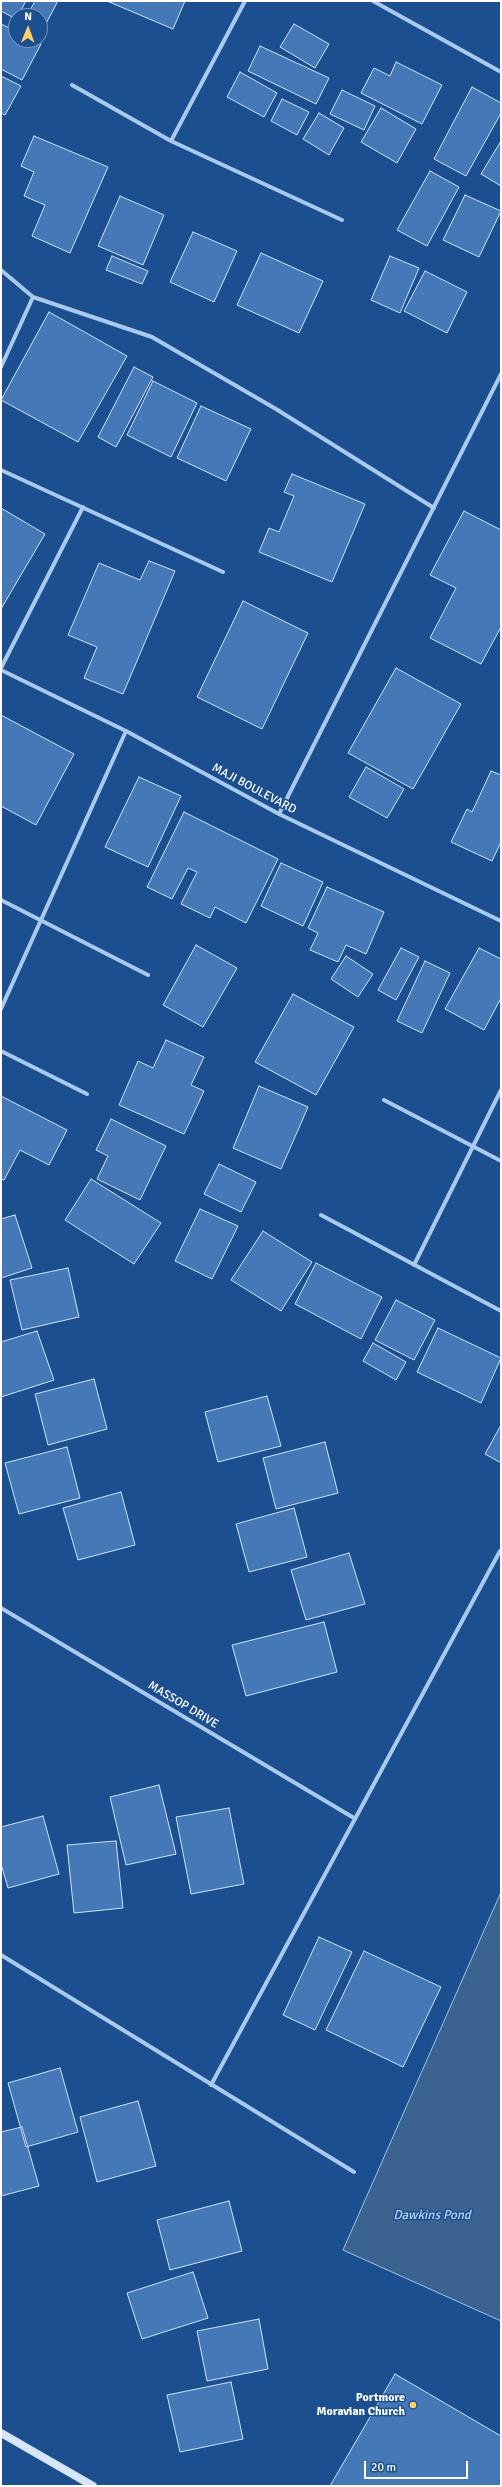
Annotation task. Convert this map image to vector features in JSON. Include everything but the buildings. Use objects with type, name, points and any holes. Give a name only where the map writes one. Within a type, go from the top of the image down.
[{"type":"main road","points":[[1,2433],[93,2486]]},
{"type":"street","points":[[171,142],[245,1]]},
{"type":"street","points":[[373,1],[501,72]]},
{"type":"street","points":[[72,85],[171,142],[342,220]]},
{"type":"street","points":[[1,270],[33,297],[152,337],[276,409],[434,508]]},
{"type":"street","points":[[1,367],[33,297]]},
{"type":"street","points":[[279,814],[501,374]]},
{"type":"street","points":[[1,470],[223,572]]},
{"type":"street","points":[[1,669],[83,507]]},
{"type":"street","name":"MAJI BOULEVARD","points":[[1,669],[126,731],[279,814],[501,920]]},
{"type":"street","points":[[1,1009],[42,921],[126,731]]},
{"type":"street","points":[[1,900],[148,975]]},
{"type":"street","points":[[1,1051],[87,1094]]},
{"type":"street","points":[[414,1264],[501,1090]]},
{"type":"street","points":[[384,1100],[501,1161]]},
{"type":"street","points":[[321,1215],[501,1310]]},
{"type":"street","points":[[211,2085],[354,1818],[500,1552]]},
{"type":"street","name":"MASSOP DRIVE","points":[[1,1608],[354,1818]]},
{"type":"street","points":[[1,1956],[354,2172]]},
{"type":"water","name":"Dawkins Pond","points":[[501,1892],[501,2321],[343,2250]]},
{"type":"place","name":"Portmore Moravian Church","points":[[413,2405]]}]
